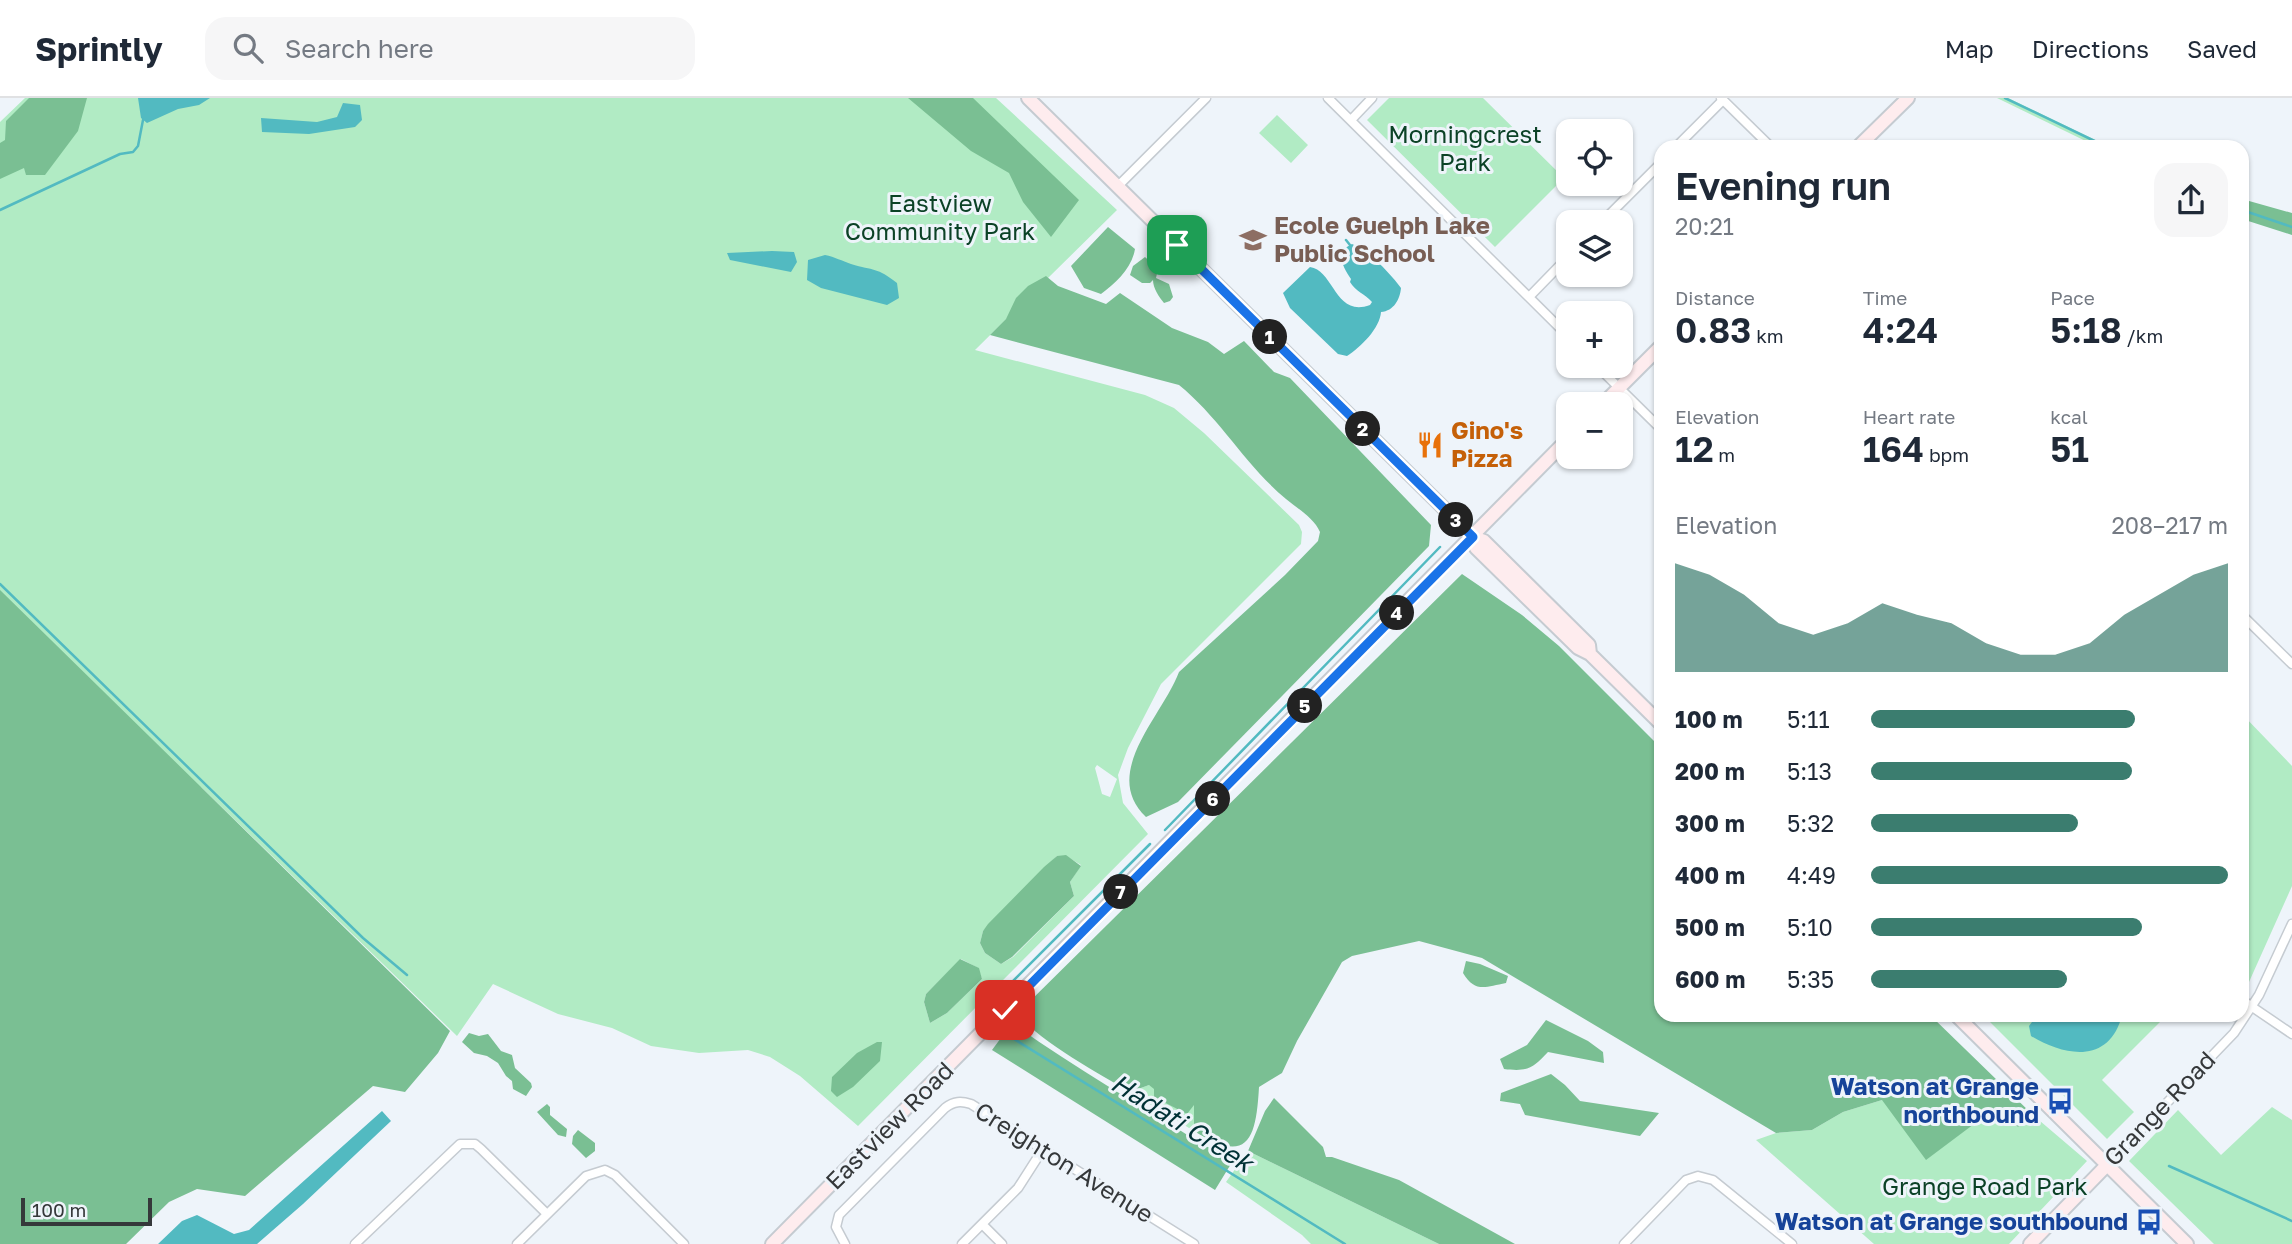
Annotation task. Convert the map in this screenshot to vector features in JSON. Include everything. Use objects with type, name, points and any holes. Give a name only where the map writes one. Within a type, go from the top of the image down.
[{"type":"street","points":[[1118,186],[1206,98]]},
{"type":"street","points":[[1328,98],[1556,324]]},
{"type":"street","points":[[1350,120],[1372,98]]},
{"type":"street","points":[[1865,140],[1908,98]]},
{"type":"street","points":[[1683,140],[1722,99],[1764,140]]},
{"type":"street","points":[[1033,100],[1473,537],[1476,548],[1578,648],[1590,654],[1654,717]]},
{"type":"street","points":[[1614,210],[1654,170]]},
{"type":"street","points":[[1529,297],[1556,269]]},
{"type":"street","points":[[1615,392],[1654,353]]},
{"type":"street","points":[[1609,378],[1654,422]]},
{"type":"street","name":"Eastview Road","points":[[772,1244],[1556,451]]},
{"type":"street","points":[[2249,622],[2292,664]]},
{"type":"street","name":"Grange Road","points":[[2249,1012],[2292,924]]},
{"type":"street","points":[[2249,1006],[2292,1034]]},
{"type":"street","points":[[1963,1022],[2187,1244]]},
{"type":"street","name":"Grange Road","points":[[2029,1244],[2225,1042],[2241,1022]]},
{"type":"street","name":"Creighton Avenue","points":[[845,1244],[836,1227],[839,1214],[954,1102],[971,1104],[1194,1244]]},
{"type":"street","points":[[355,1244],[460,1144],[474,1144],[481,1149],[547,1214]]},
{"type":"street","points":[[962,1244],[1018,1188],[1043,1149]]},
{"type":"street","points":[[517,1244],[586,1176],[605,1170],[615,1175],[684,1244]]},
{"type":"street","points":[[1624,1244],[1686,1180],[1698,1176],[1713,1180],[1791,1244]]},
{"type":"street","points":[[982,1224],[1002,1244]]},
{"type":"green space","name":"Eastview Community Park","points":[[25,98],[996,98],[1117,210],[975,350],[1145,395],[1174,408],[1204,433],[1299,525],[1302,532],[1301,544],[1161,684],[1128,748],[1118,775],[1123,803],[1148,834],[858,1126],[800,1076],[770,1057],[748,1050],[699,1053],[651,1046],[612,1028],[558,1014],[493,984],[457,1036],[201,787],[216,816],[186,849],[161,865],[148,871],[118,877],[42,878],[0,891],[0,593],[179,767],[0,591],[0,122]],"holes":[[[1097,765],[1117,779],[1110,797],[1102,794],[1095,768]],[[1057,856],[1066,856],[1081,865],[1070,882],[1074,896],[1013,957],[1001,964],[985,953],[980,943],[983,931]],[[961,959],[978,968],[982,979],[947,1013],[930,1023],[924,1002],[926,994]]]},
{"type":"green space","points":[[29,98],[87,98],[78,131],[45,175],[26,175],[24,168],[0,179],[0,143],[5,140],[6,121]]},
{"type":"green space","points":[[908,98],[973,98],[1079,200],[1051,237],[1023,202],[1009,173],[971,151]]},
{"type":"green space","name":"Morningcrest Park","points":[[1389,98],[1483,98],[1556,170],[1556,186],[1495,247],[1367,120]]},
{"type":"green space","points":[[1997,98],[2008,98],[2095,140],[2084,140]]},
{"type":"green space","points":[[1277,115],[1308,145],[1291,163],[1259,133]]},
{"type":"green space","points":[[2249,201],[2292,213],[2292,235],[2249,221]]},
{"type":"green space","points":[[1108,227],[1135,249],[1131,262],[1122,274],[1101,294],[1084,288],[1071,266]]},
{"type":"green space","points":[[1145,257],[1158,269],[1156,278],[1169,284],[1173,297],[1170,301],[1164,303],[1153,280],[1150,283],[1142,283],[1130,275],[1133,266]]},
{"type":"green space","points":[[1046,276],[1058,286],[1106,304],[1120,293],[1172,328],[1208,342],[1224,354],[1244,341],[1274,372],[1290,378],[1431,525],[1429,546],[1178,802],[1146,817],[1134,800],[1129,782],[1132,764],[1139,745],[1179,672],[1285,575],[1318,541],[1320,532],[1310,518],[1271,486],[1207,412],[1179,385],[990,335],[1006,319],[1016,298],[1028,286]]},
{"type":"green space","points":[[1462,574],[1522,615],[1559,646],[1654,741],[1654,1022],[1937,1022],[2033,1115],[2018,1127],[1994,1109],[1926,1160],[1882,1100],[1843,1112],[1812,1130],[1776,1133],[1482,958],[1419,941],[1352,956],[1342,962],[1282,1073],[1259,1087],[1258,1106],[1251,1133],[1246,1142],[1238,1146],[1212,1141],[1194,1131],[1194,1105],[1187,1114],[1154,1097],[1154,1089],[1149,1085],[1130,1092],[1069,1056],[1039,1034],[1018,1013]]},
{"type":"green space","points":[[0,590],[450,1031],[438,1053],[405,1092],[373,1086],[245,1196],[197,1189],[169,1202],[126,1244],[0,1244]]},
{"type":"green space","points":[[2249,721],[2292,766],[2292,886],[2249,982]]},
{"type":"green space","points":[[1066,855],[1081,866],[1070,882],[1074,896],[1012,957],[1001,964],[985,953],[980,943],[988,924],[1044,867],[1057,856]]},
{"type":"green space","points":[[960,959],[979,968],[982,979],[947,1013],[930,1023],[924,1002],[926,994]]},
{"type":"green space","points":[[1466,961],[1508,976],[1506,983],[1486,987],[1472,984],[1463,973]]},
{"type":"green space","points":[[1546,1020],[1588,1041],[1603,1052],[1604,1063],[1548,1052],[1529,1068],[1504,1069],[1500,1059],[1527,1045]]},
{"type":"green space","points":[[1990,1022],[2160,1022],[2102,1080],[2134,1112],[2107,1139]]},
{"type":"green space","points":[[1012,1023],[1200,1143],[1231,1156],[1234,1159],[1215,1190],[992,1050]]},
{"type":"green space","points":[[469,1033],[479,1036],[488,1034],[501,1051],[512,1055],[515,1068],[531,1083],[532,1087],[526,1096],[513,1089],[512,1081],[498,1063],[487,1056],[474,1053],[462,1042]]},
{"type":"green space","points":[[882,1042],[880,1061],[853,1087],[837,1097],[831,1091],[832,1077],[857,1053]]},
{"type":"green space","points":[[1551,1074],[1580,1101],[1659,1113],[1640,1136],[1525,1115],[1520,1104],[1500,1101],[1501,1093]]},
{"type":"green space","points":[[1149,1085],[1194,1104],[1194,1131],[1130,1092]]},
{"type":"green space","points":[[1274,1098],[1323,1147],[1326,1157],[1399,1180],[1515,1244],[1439,1244],[1248,1151],[1265,1111]]},
{"type":"green space","name":"Grange Road Park","points":[[1882,1100],[1994,1109],[2018,1127],[2033,1115],[2087,1161],[2009,1244],[1874,1244],[1756,1140],[1776,1133],[1812,1130],[1843,1112]]},
{"type":"green space","points":[[547,1104],[550,1107],[550,1115],[567,1129],[566,1137],[558,1135],[537,1112]]},
{"type":"green space","points":[[2272,1107],[2292,1120],[2292,1244],[2214,1244],[2129,1161],[2178,1110],[2221,1155]]},
{"type":"green space","points":[[578,1130],[595,1143],[595,1151],[586,1158],[572,1144],[573,1136]]},
{"type":"green space","points":[[1248,1151],[1439,1244],[1311,1244],[1226,1182]]},
{"type":"water","points":[[138,98],[210,98],[199,105],[178,109],[147,123],[141,118]]},
{"type":"water","points":[[343,103],[360,105],[362,120],[355,127],[309,134],[262,132],[261,118],[317,122],[337,117]]},
{"type":"water","points":[[1352,244],[1379,263],[1401,288],[1395,304],[1381,312],[1369,337],[1347,356],[1338,354],[1290,308],[1283,293],[1310,267],[1325,276],[1349,305],[1370,305],[1372,302],[1350,282],[1343,264],[1343,251]]},
{"type":"water","points":[[794,252],[797,262],[791,272],[730,260],[727,253]]},
{"type":"water","points":[[825,255],[885,274],[897,283],[899,298],[887,305],[821,288],[807,280],[808,260]]},
{"type":"water","points":[[2032,1022],[2120,1022],[2106,1043],[2083,1052],[2044,1043],[2031,1036],[2029,1026]]},
{"type":"water","points":[[382,1111],[391,1121],[257,1244],[158,1244],[182,1221],[197,1215],[234,1234],[249,1230]]},
{"type":"waterway","points":[[2005,98],[2092,140]]},
{"type":"waterway","points":[[0,210],[120,154],[133,152],[138,146],[143,120]]},
{"type":"waterway","points":[[2249,212],[2292,227]]},
{"type":"waterway","points":[[1346,240],[1350,245]]},
{"type":"waterway","points":[[1165,830],[1440,547]]},
{"type":"waterway","points":[[0,584],[363,938],[407,975]]},
{"type":"waterway","points":[[980,1014],[1150,844]]},
{"type":"waterway","name":"Hadati Creek","points":[[1001,1031],[1345,1244]]},
{"type":"waterway","points":[[2169,1166],[2292,1221]]},
{"type":"place","name":"Ecole Guelph Lake Public School","points":[[1253,240]]},
{"type":"place","name":"Gino's Pizza","points":[[1430,445]]},
{"type":"place","name":"Watson at Grange northbound","points":[[2060,1101]]},
{"type":"place","name":"Watson at Grange southbound","points":[[2149,1222]]},
{"type":"route","points":[[1005,1010],[1473,537],[1177,245]]}]
